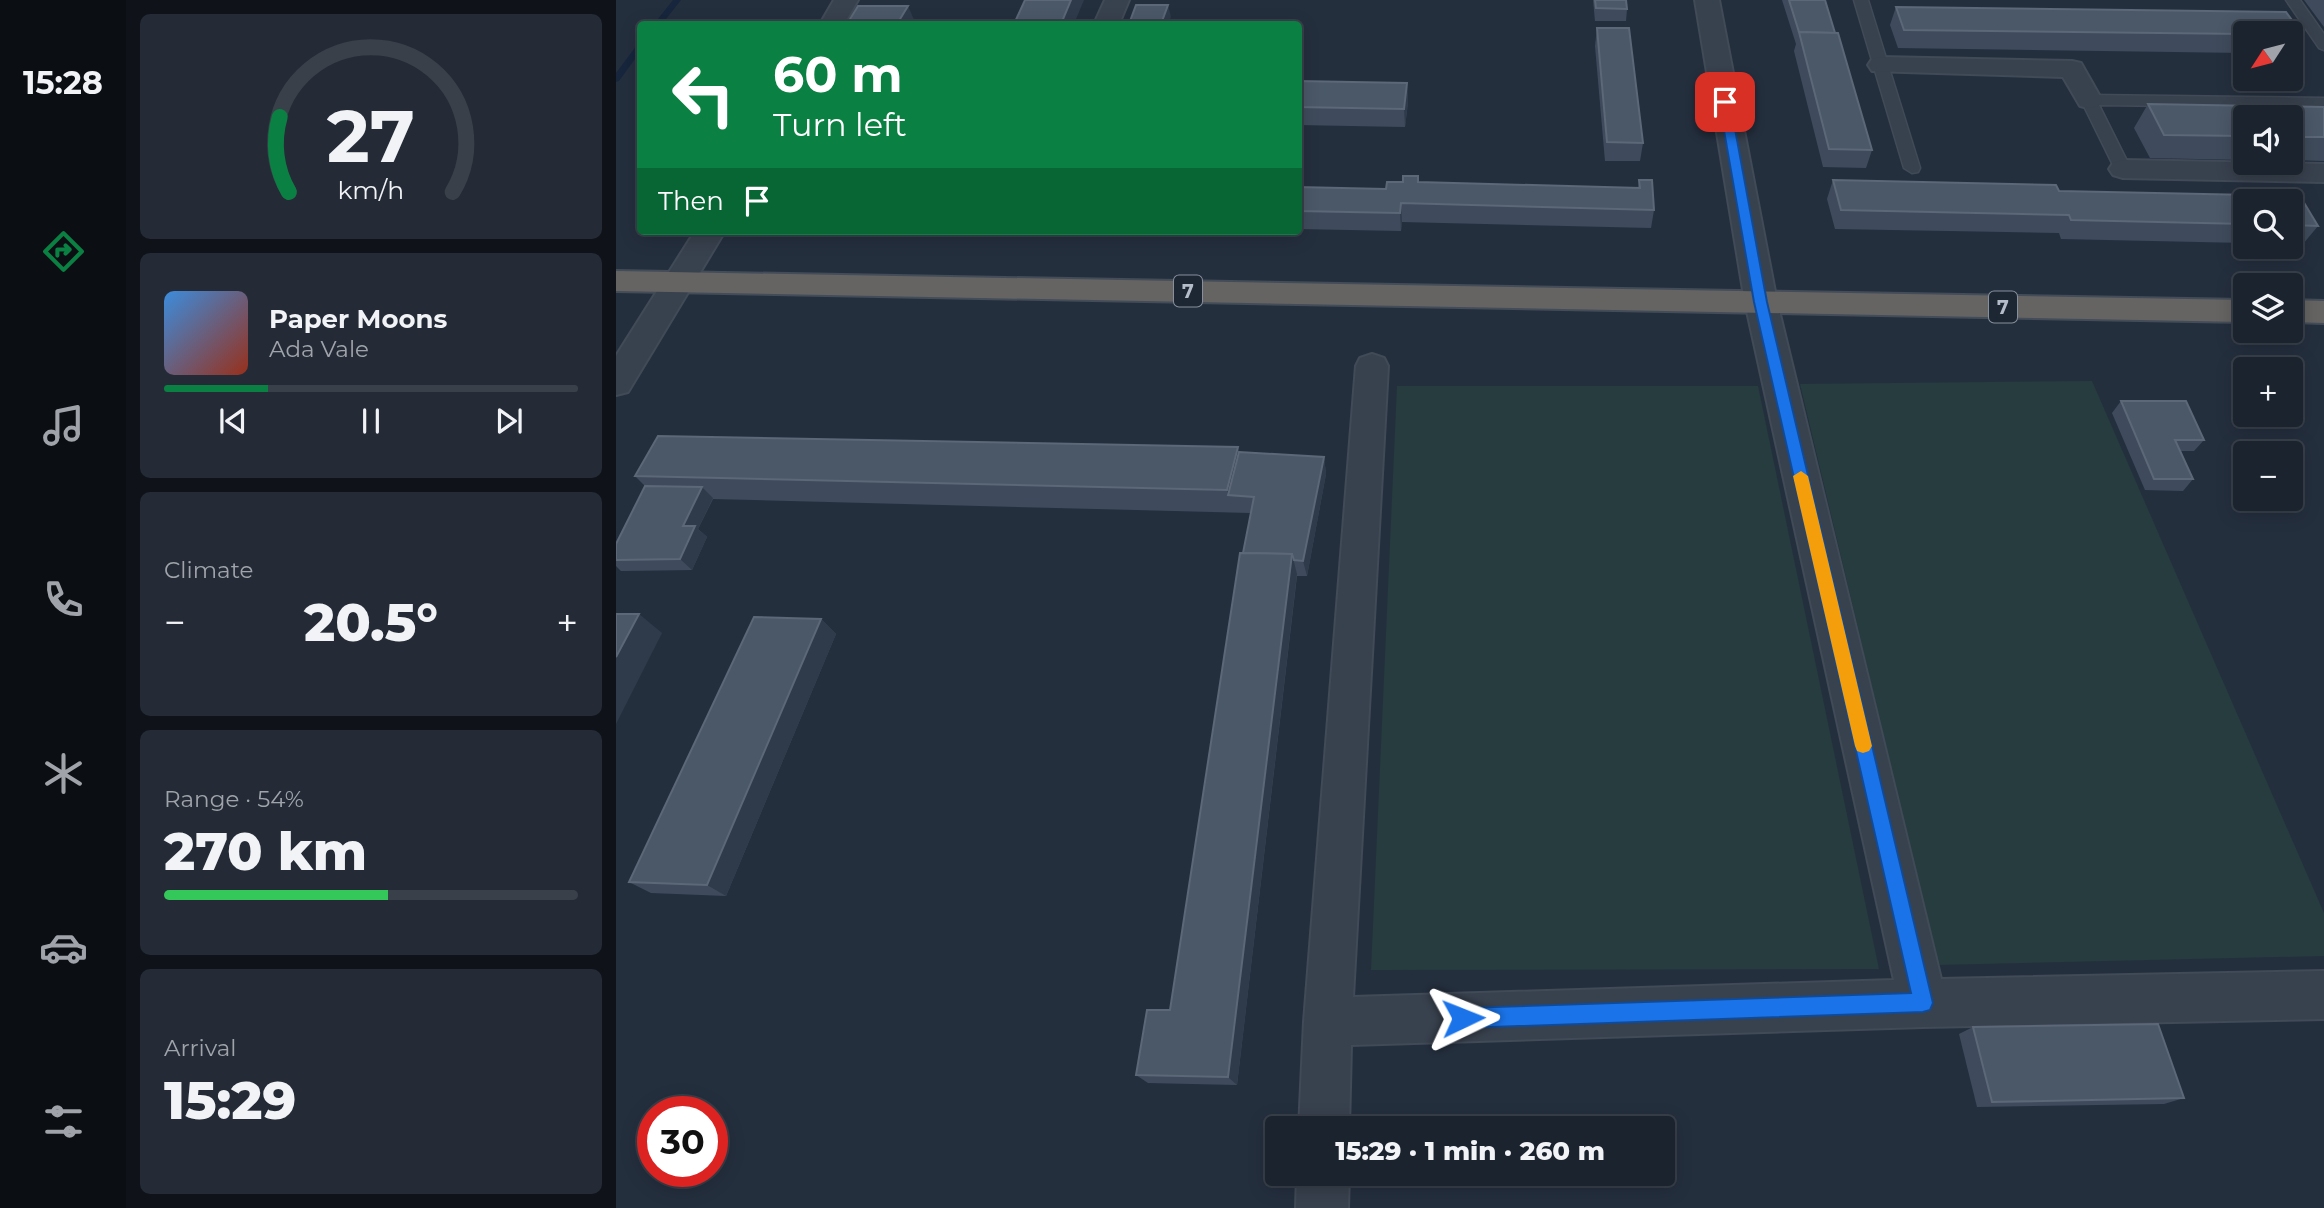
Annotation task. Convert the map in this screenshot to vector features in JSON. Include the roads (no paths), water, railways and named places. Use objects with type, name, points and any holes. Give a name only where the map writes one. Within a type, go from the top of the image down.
[{"type":"highway","name":"7","points":[[616,281],[2233,311]]},
{"type":"highway","points":[[2303,311],[2324,312]]},
{"type":"street","points":[[834,21],[846,0]]},
{"type":"street","points":[[1108,21],[1117,0]]},
{"type":"street","points":[[1707,0],[1761,302],[1923,1003]]},
{"type":"street","points":[[1881,65],[2072,69],[2089,100]]},
{"type":"street","points":[[2123,169],[2324,173]]},
{"type":"street","points":[[616,383],[708,235]]},
{"type":"street","points":[[1324,1116],[1328,1022],[1372,366]]},
{"type":"street","points":[[1328,1022],[1923,1003],[2324,995]]},
{"type":"street","points":[[1322,1208],[1323,1186]]},
{"type":"lane","points":[[1861,0],[1912,167]]},
{"type":"lane","points":[[2293,0],[2324,45]]},
{"type":"lane","points":[[2123,169],[2089,100],[2324,103]]},
{"type":"waterway","points":[[660,21],[677,0]]},
{"type":"waterway","points":[[616,79],[637,51]]}]
